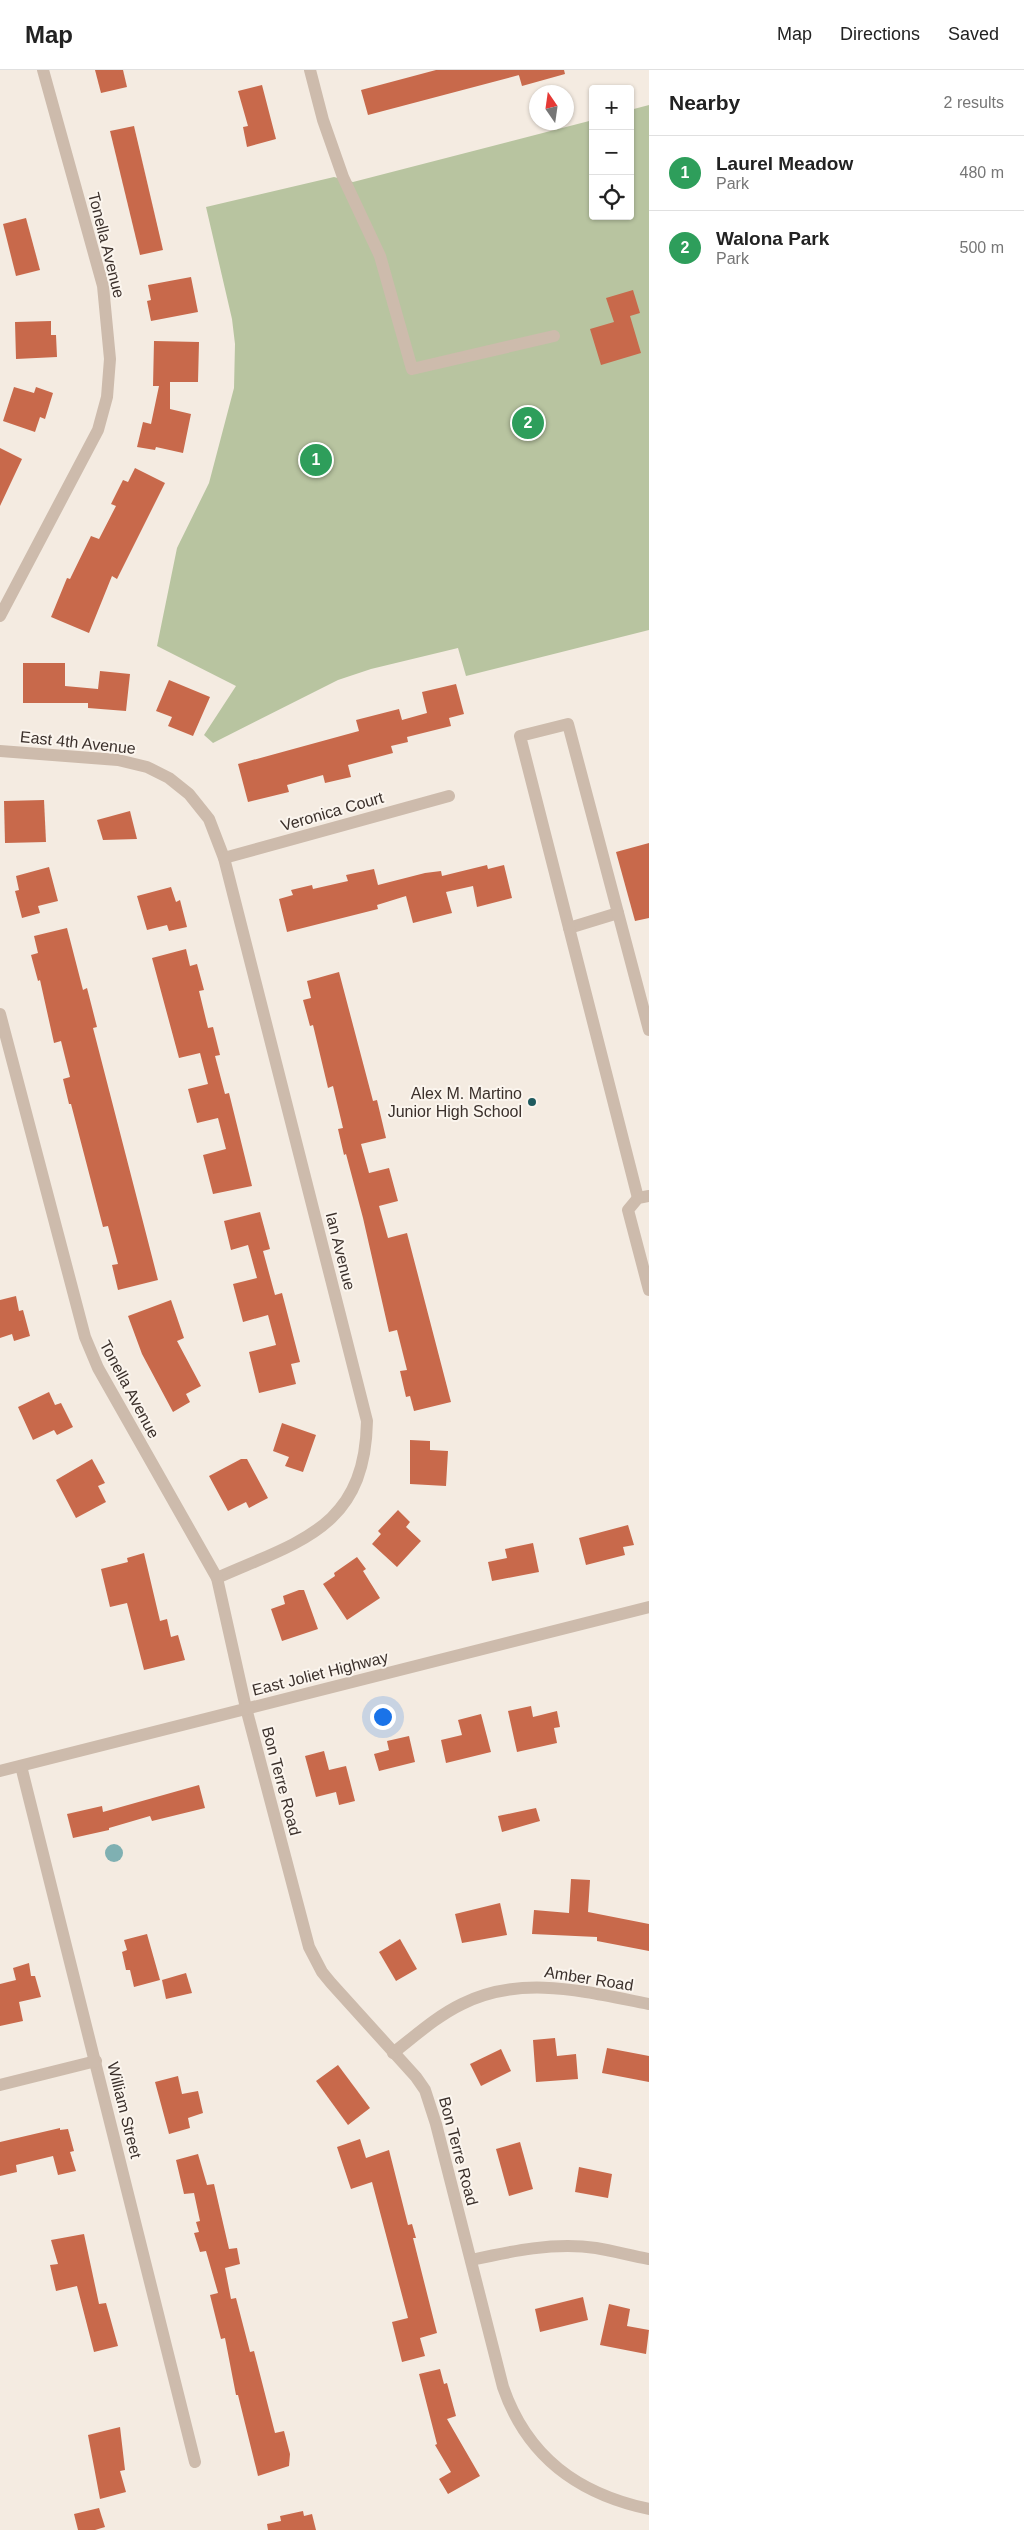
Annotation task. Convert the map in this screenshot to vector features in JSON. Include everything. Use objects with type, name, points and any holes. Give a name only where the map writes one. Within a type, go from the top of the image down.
[{"type":"street","name":"Tonella Avenue","points":[[0,616],[98,430],[107,397],[110,359],[103,286],[43,70]]},
{"type":"street","points":[[310,70],[323,120],[343,177],[380,256],[412,369],[554,336]]},
{"type":"street","points":[[649,1030],[568,724],[520,736],[569,928],[643,1197],[628,1210],[649,1290]]},
{"type":"street","name":"East 4th Avenue","points":[[0,751],[118,760],[147,766],[169,778],[189,794],[209,819],[224,858]]},
{"type":"street","name":"Veronica Court","points":[[224,858],[449,796]]},
{"type":"street","name":"Ian Avenue","points":[[217,1578],[303,1540],[336,1516],[356,1486],[367,1445],[368,1421],[224,858]]},
{"type":"street","points":[[569,928],[618,914]]},
{"type":"street","name":"Tonella Avenue","points":[[0,1014],[85,1337],[98,1368],[217,1578],[246,1708]]},
{"type":"street","name":"East Joliet Highway","points":[[0,1771],[649,1606]]},
{"type":"street","name":"Bon Terre Road","points":[[246,1708],[309,1947],[322,1972],[416,2077],[432,2108],[503,2387],[516,2420],[544,2457],[584,2487],[604,2497],[649,2509]]},
{"type":"street","name":"William Street","points":[[21,1766],[195,2462]]},
{"type":"street","name":"Amber Road","points":[[393,2053],[453,2009],[478,1997],[497,1991],[547,1986],[649,2004]]},
{"type":"street","points":[[0,2085],[96,2061]]},
{"type":"street","points":[[471,2260],[518,2250],[562,2246],[595,2248],[649,2259]]},
{"type":"green space","points":[[649,105],[649,630],[466,676],[458,648],[371,669],[338,680],[213,743],[204,735],[236,686],[157,646],[177,548],[209,483],[234,388],[235,344],[232,319],[206,207],[334,177],[353,182],[554,130],[574,130],[574,125],[589,121],[589,220],[634,220],[634,109]]},
{"type":"water","points":[[110,1844],[118,1844],[123,1849],[121,1860],[110,1862],[105,1857],[105,1849]]},
{"type":"building","points":[[95,70],[123,70],[127,87],[101,93]]},
{"type":"building","points":[[436,70],[564,70],[565,74],[522,86],[519,75],[368,115],[361,90]]},
{"type":"building","points":[[262,85],[276,139],[247,147],[243,127],[248,126],[238,91]]},
{"type":"building","points":[[134,126],[163,250],[140,255],[110,131]]},
{"type":"building","points":[[26,218],[40,270],[16,276],[3,224]]},
{"type":"building","points":[[191,277],[198,312],[151,321],[147,301],[151,300],[148,285]]},
{"type":"building","points":[[633,290],[640,313],[630,316],[641,353],[601,365],[590,329],[614,322],[606,298]]},
{"type":"building","points":[[51,321],[51,335],[56,335],[57,357],[16,359],[15,322]]},
{"type":"building","points":[[154,341],[199,342],[198,382],[170,382],[170,409],[191,414],[183,453],[156,447],[155,450],[137,447],[143,422],[151,424],[159,386],[153,386]]},
{"type":"building","points":[[14,387],[34,393],[36,387],[53,393],[45,419],[40,417],[35,432],[3,421]]},
{"type":"building","points":[[0,448],[22,459],[0,506]]},
{"type":"building","points":[[135,468],[165,483],[117,579],[112,576],[89,633],[51,617],[67,578],[70,579],[91,536],[99,539],[116,506],[111,504],[123,480],[128,482]]},
{"type":"building","points":[[23,663],[65,663],[65,686],[98,689],[100,671],[130,674],[126,711],[88,708],[88,703],[23,703]]},
{"type":"building","points":[[169,680],[210,697],[193,736],[168,726],[172,717],[156,711]]},
{"type":"building","points":[[456,684],[464,714],[449,718],[451,726],[407,737],[408,742],[391,746],[393,753],[348,765],[351,777],[325,783],[323,775],[287,785],[289,792],[248,802],[238,764],[359,731],[356,720],[399,709],[402,720],[427,713],[422,692]]},
{"type":"building","points":[[44,800],[46,842],[5,843],[4,801]]},
{"type":"building","points":[[130,811],[137,839],[103,840],[97,820]]},
{"type":"building","points":[[649,843],[649,918],[635,921],[616,852]]},
{"type":"building","points":[[487,865],[488,869],[504,865],[512,898],[477,907],[473,886],[446,892],[452,913],[413,923],[406,896],[377,905],[378,909],[287,932],[279,899],[293,895],[291,890],[312,885],[313,889],[348,881],[346,875],[374,869],[378,885],[425,873],[441,871],[442,876]]},
{"type":"building","points":[[49,867],[58,901],[38,906],[40,913],[22,918],[15,891],[19,890],[16,876]]},
{"type":"building","points":[[171,887],[176,902],[180,900],[187,927],[169,931],[167,925],[147,930],[137,896]]},
{"type":"building","points":[[67,928],[83,990],[87,988],[97,1027],[93,1028],[158,1280],[118,1290],[112,1265],[118,1264],[108,1226],[103,1227],[63,1079],[70,1077],[61,1041],[54,1043],[40,980],[38,981],[31,955],[38,953],[34,936]]},
{"type":"building","points":[[186,949],[190,966],[197,964],[204,990],[199,991],[208,1028],[213,1027],[220,1055],[215,1056],[225,1094],[229,1093],[252,1186],[213,1194],[203,1155],[226,1149],[218,1118],[197,1123],[188,1089],[208,1084],[200,1053],[179,1058],[152,958]]},
{"type":"building","points":[[339,972],[373,1101],[377,1100],[386,1138],[361,1144],[369,1173],[389,1168],[398,1201],[379,1206],[388,1238],[407,1233],[451,1402],[414,1411],[410,1396],[406,1397],[400,1371],[407,1370],[397,1330],[389,1332],[363,1218],[346,1154],[344,1155],[338,1129],[343,1128],[333,1086],[328,1088],[313,1025],[310,1026],[303,1000],[311,998],[307,981]]},
{"type":"building","points":[[260,1212],[270,1249],[263,1251],[275,1295],[282,1293],[300,1362],[291,1364],[296,1384],[259,1393],[249,1352],[276,1345],[268,1315],[243,1322],[233,1284],[257,1278],[248,1245],[231,1250],[224,1221]]},
{"type":"building","points":[[16,1296],[19,1311],[23,1310],[30,1336],[14,1341],[12,1334],[0,1338],[0,1300]]},
{"type":"building","points":[[171,1300],[184,1338],[177,1341],[201,1386],[186,1394],[190,1402],[173,1412],[142,1354],[128,1316]]},
{"type":"building","points":[[49,1392],[55,1405],[61,1403],[73,1427],[57,1435],[54,1430],[33,1440],[18,1407]]},
{"type":"building","points":[[282,1423],[316,1435],[303,1472],[285,1466],[289,1457],[273,1451]]},
{"type":"building","points":[[410,1440],[430,1441],[430,1450],[448,1451],[446,1486],[410,1484]]},
{"type":"building","points":[[92,1459],[105,1483],[98,1486],[106,1502],[76,1518],[56,1480]]},
{"type":"building","points":[[241,1459],[247,1459],[268,1498],[249,1508],[246,1502],[228,1511],[209,1476]]},
{"type":"building","points":[[398,1510],[410,1522],[406,1527],[421,1541],[397,1567],[372,1544],[381,1534],[378,1531]]},
{"type":"building","points":[[628,1525],[634,1545],[623,1547],[625,1555],[586,1565],[579,1538]]},
{"type":"building","points":[[533,1543],[539,1572],[492,1581],[488,1562],[507,1558],[505,1549]]},
{"type":"building","points":[[144,1553],[160,1621],[167,1619],[171,1637],[178,1635],[185,1660],[144,1670],[127,1603],[110,1607],[101,1569],[128,1562],[127,1558]]},
{"type":"building","points":[[357,1557],[366,1569],[363,1571],[380,1598],[347,1620],[323,1584],[335,1576],[334,1573]]},
{"type":"building","points":[[304,1590],[318,1629],[282,1641],[271,1609],[285,1604],[283,1596]]},
{"type":"building","points":[[531,1706],[533,1717],[557,1711],[560,1727],[554,1728],[557,1743],[517,1752],[508,1711]]},
{"type":"building","points":[[481,1714],[491,1752],[446,1763],[441,1740],[462,1735],[458,1720]]},
{"type":"building","points":[[409,1736],[415,1762],[379,1771],[374,1754],[389,1750],[387,1741]]},
{"type":"building","points":[[324,1751],[329,1770],[346,1766],[355,1801],[339,1805],[336,1792],[316,1797],[305,1756]]},
{"type":"building","points":[[199,1785],[205,1808],[152,1821],[150,1816],[109,1828],[109,1830],[73,1838],[67,1814],[102,1806],[103,1812]]},
{"type":"building","points":[[536,1808],[540,1821],[502,1832],[498,1816]]},
{"type":"building","points":[[571,1879],[590,1880],[588,1912],[649,1924],[649,1951],[597,1941],[597,1937],[532,1934],[534,1910],[569,1913]]},
{"type":"building","points":[[500,1903],[507,1935],[462,1943],[455,1914]]},
{"type":"building","points":[[147,1934],[160,1980],[134,1987],[130,1970],[126,1970],[122,1952],[127,1950],[124,1940]]},
{"type":"building","points":[[400,1939],[417,1969],[396,1981],[379,1952]]},
{"type":"building","points":[[29,1963],[31,1976],[35,1976],[41,1997],[19,2002],[23,2021],[0,2026],[0,1984],[16,1980],[13,1968]]},
{"type":"building","points":[[186,1973],[192,1993],[166,1999],[162,1980]]},
{"type":"building","points":[[555,2038],[557,2056],[576,2054],[578,2079],[536,2082],[533,2040]]},
{"type":"building","points":[[607,2048],[649,2056],[649,2082],[602,2073]]},
{"type":"building","points":[[501,2049],[511,2071],[481,2086],[470,2064]]},
{"type":"building","points":[[338,2065],[370,2108],[348,2125],[316,2081]]},
{"type":"building","points":[[178,2076],[182,2094],[198,2091],[203,2113],[188,2118],[190,2128],[169,2134],[155,2082]]},
{"type":"building","points":[[60,2128],[60,2130],[68,2129],[74,2151],[70,2152],[76,2171],[58,2175],[53,2156],[16,2165],[17,2172],[0,2176],[0,2142]]},
{"type":"building","points":[[360,2139],[366,2158],[389,2150],[408,2225],[412,2224],[416,2238],[413,2238],[437,2333],[420,2338],[425,2356],[402,2362],[392,2322],[408,2318],[372,2182],[351,2189],[337,2147]]},
{"type":"building","points":[[520,2142],[533,2189],[509,2196],[496,2149]]},
{"type":"building","points":[[198,2154],[207,2185],[214,2184],[229,2249],[237,2248],[240,2264],[225,2268],[231,2299],[236,2298],[250,2352],[254,2351],[275,2433],[284,2431],[290,2454],[289,2466],[258,2476],[238,2395],[236,2395],[225,2338],[221,2339],[210,2295],[218,2293],[206,2251],[200,2252],[194,2233],[199,2232],[196,2222],[200,2221],[194,2193],[184,2194],[176,2160]]},
{"type":"building","points":[[579,2167],[612,2174],[608,2198],[575,2192]]},
{"type":"building","points":[[84,2234],[99,2304],[106,2303],[118,2346],[94,2352],[77,2286],[56,2291],[50,2265],[58,2264],[51,2240]]},
{"type":"building","points":[[583,2297],[588,2320],[540,2332],[535,2309]]},
{"type":"building","points":[[609,2304],[630,2309],[627,2326],[649,2330],[646,2354],[600,2345]]},
{"type":"building","points":[[440,2369],[444,2384],[447,2383],[456,2416],[447,2419],[480,2476],[448,2494],[439,2479],[451,2472],[435,2445],[437,2444],[419,2374]]},
{"type":"building","points":[[120,2427],[125,2470],[120,2471],[126,2492],[100,2499],[88,2435]]},
{"type":"building","points":[[99,2508],[105,2527],[95,2530],[78,2530],[74,2514]]},
{"type":"building","points":[[303,2511],[304,2516],[312,2514],[316,2530],[268,2530],[267,2524],[281,2521],[280,2516]]},
{"type":"place","name":"Walona Park","points":[[528,423]]},
{"type":"place","name":"Laurel Meadow","points":[[316,460]]},
{"type":"place","name":"Alex M. Martino Junior High School","points":[[532,1102]]}]
